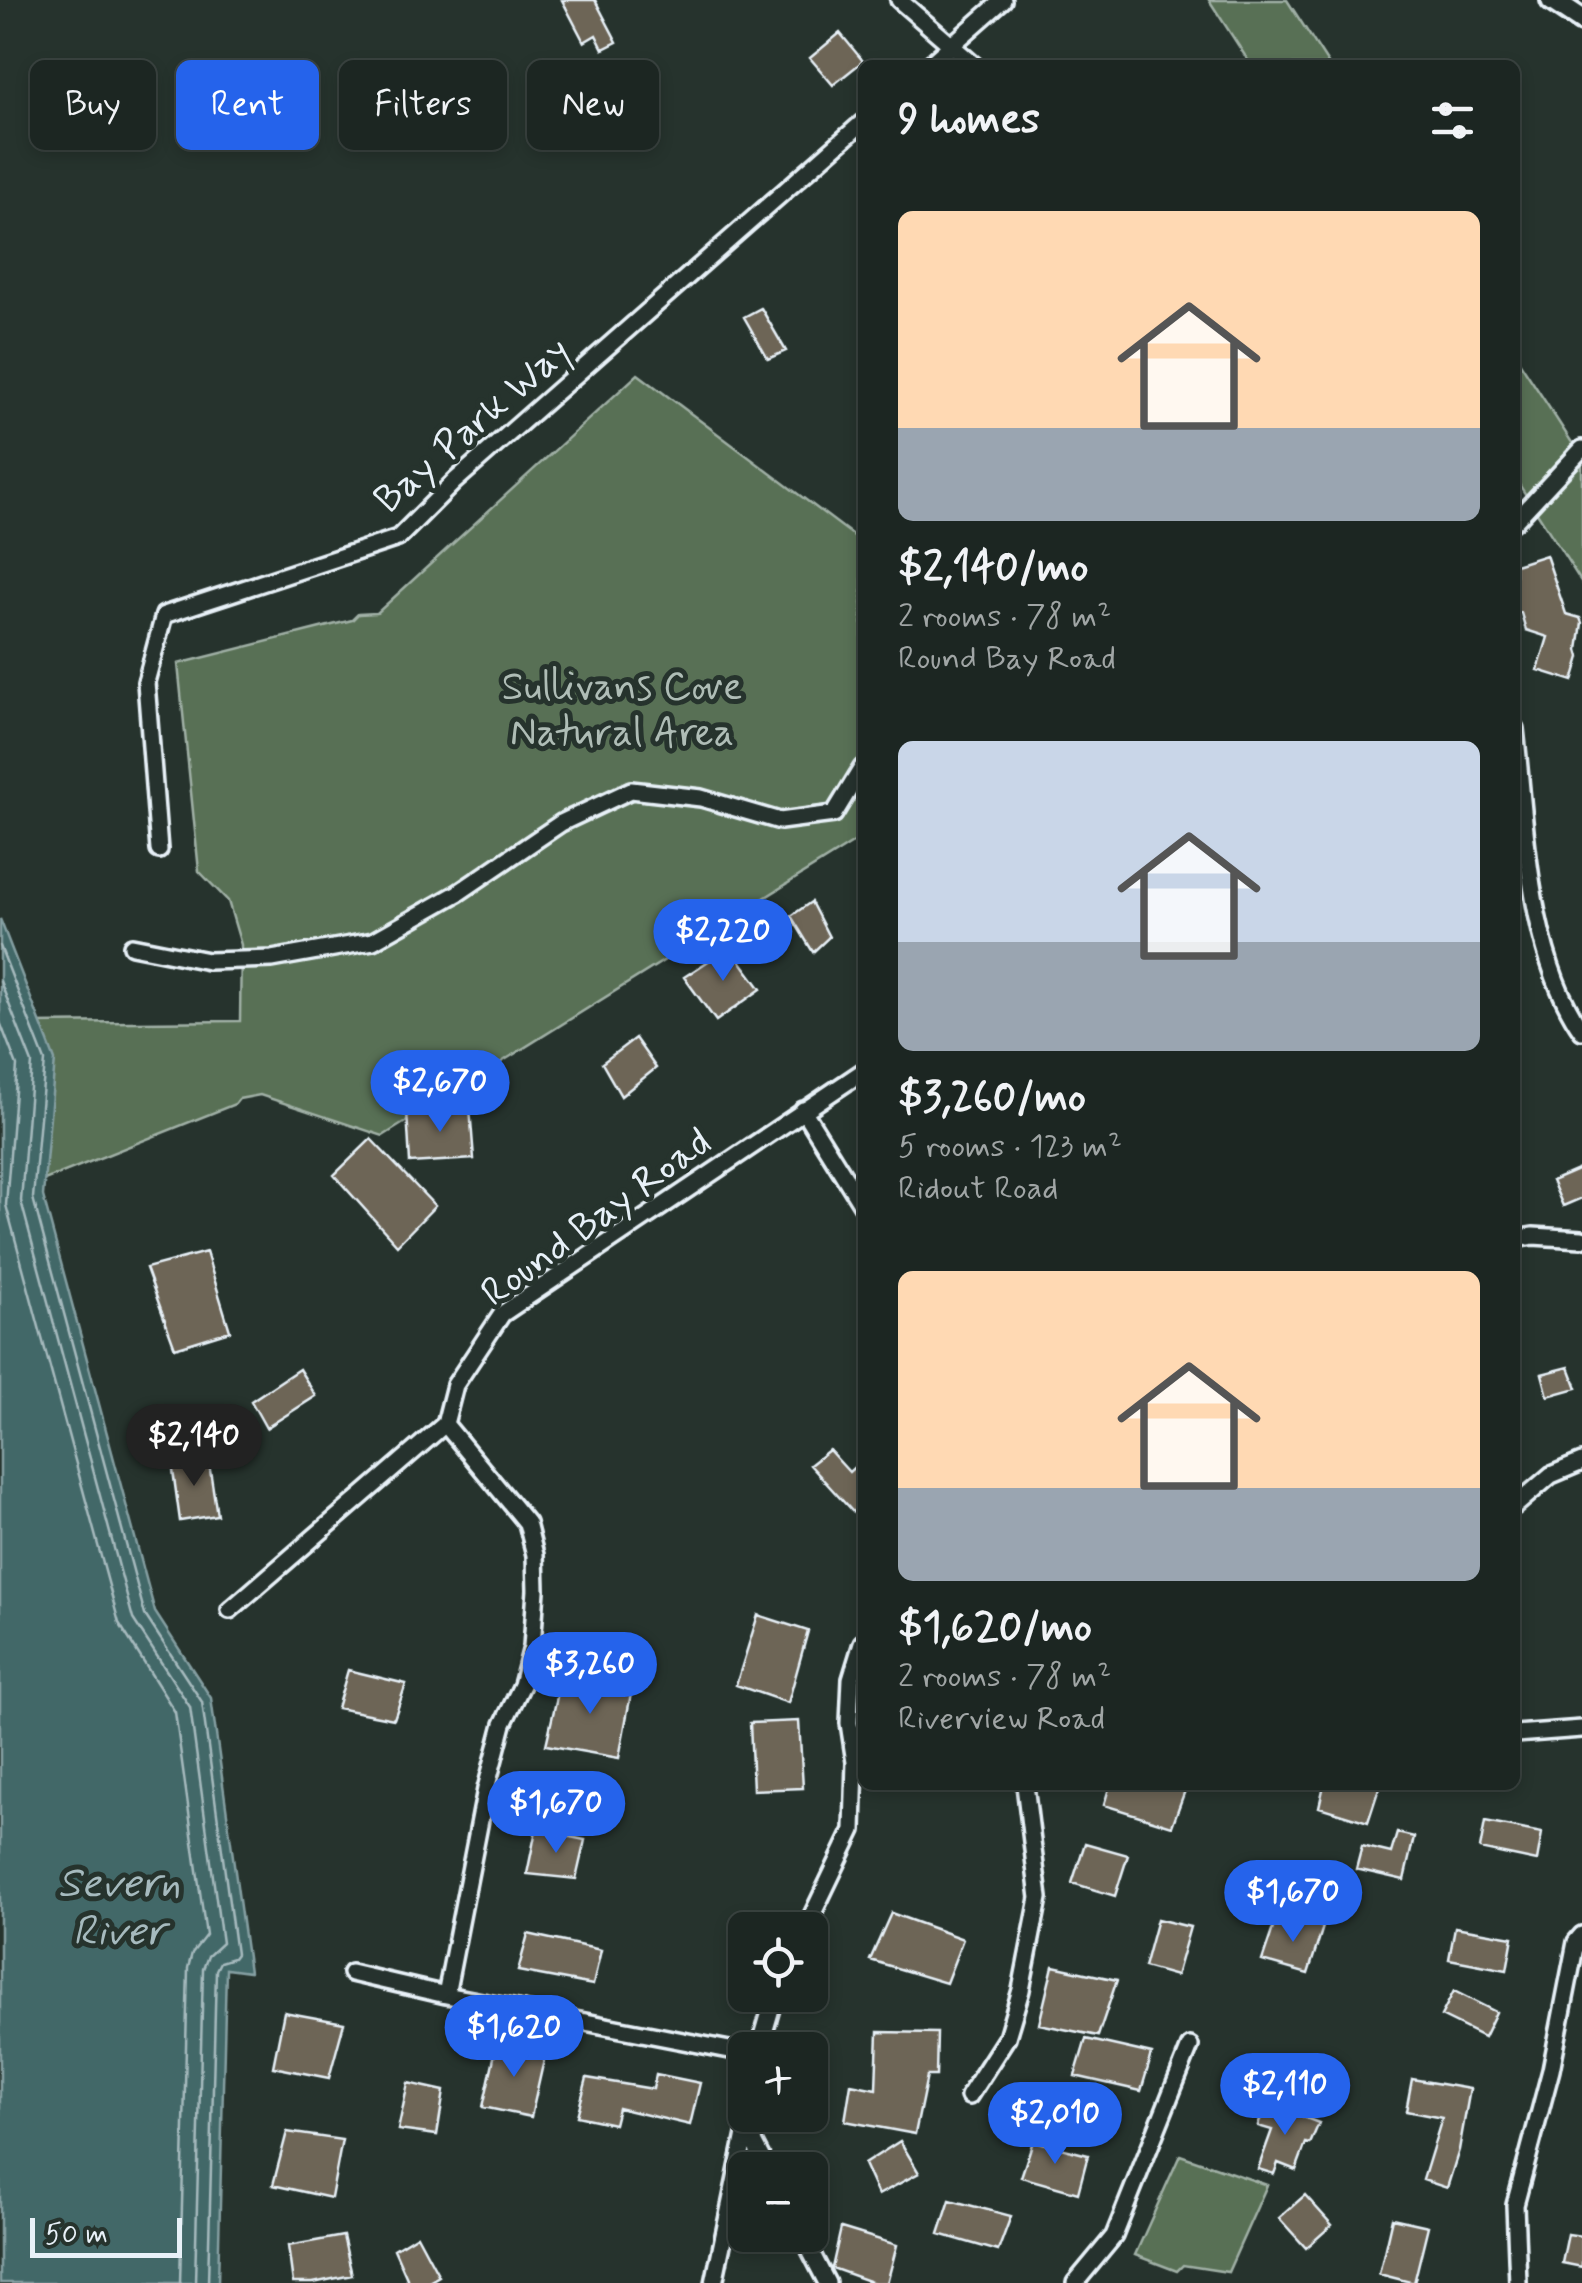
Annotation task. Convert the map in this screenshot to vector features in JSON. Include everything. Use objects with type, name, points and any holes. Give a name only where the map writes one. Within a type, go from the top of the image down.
[{"type":"street","points":[[899,0],[969,60]]},
{"type":"street","points":[[934,60],[1003,0]]},
{"type":"street","points":[[1552,0],[1582,20]]},
{"type":"street","name":"Bay Park Way","points":[[159,850],[146,682],[164,616],[398,538],[454,481],[858,127]]},
{"type":"street","points":[[1520,516],[1582,449]]},
{"type":"street","points":[[1520,768],[1540,926],[1552,973],[1582,1031]]},
{"type":"street","points":[[132,946],[208,962],[272,959],[373,941],[458,893],[561,824],[631,790],[701,798],[780,821],[834,814],[858,775]]},
{"type":"street","name":"Round Bay Road","points":[[445,1424],[454,1385],[502,1314],[858,1075]]},
{"type":"street","points":[[804,1110],[858,1198]]},
{"type":"street","points":[[1520,1238],[1582,1239]]},
{"type":"street","points":[[230,1610],[445,1424],[526,1523],[535,1555],[532,1647],[522,1685],[503,1724],[486,1789],[446,1995]]},
{"type":"street","points":[[1520,1502],[1551,1475],[1582,1462]]},
{"type":"street","points":[[814,1912],[854,1830],[850,1679],[858,1656]]},
{"type":"street","points":[[1520,1734],[1582,1729]]},
{"type":"street","points":[[969,2096],[1008,2037],[1040,1898],[1026,1790]]},
{"type":"street","points":[[1518,2283],[1516,2205],[1551,2070],[1576,1942],[1582,1935]]},
{"type":"street","points":[[351,1972],[446,1995],[728,2050]]},
{"type":"street","points":[[1075,2283],[1114,2236],[1190,2046]]},
{"type":"street","points":[[714,2283],[746,2132]]},
{"type":"street","points":[[811,2252],[827,2283]]},
{"type":"green space","points":[[1209,0],[1287,0],[1326,60],[1248,60]]},
{"type":"green space","points":[[1520,363],[1582,458],[1582,583],[1520,486]]},
{"type":"green space","name":"Sullivans Cove Natural Area","points":[[638,374],[858,539],[858,839],[383,1136],[260,1095],[239,1099],[235,1104],[42,1181],[31,1023],[240,1021],[241,945],[228,901],[199,871],[178,664],[352,620],[358,614],[377,613]]},
{"type":"green space","points":[[1180,2155],[1267,2185],[1228,2272],[1183,2265],[1177,2271],[1135,2255]]},
{"type":"water","name":"Severn River","points":[[0,919],[55,1060],[43,1196],[155,1612],[211,1698],[249,1972],[226,1969],[218,2283],[0,2283]]},
{"type":"building","points":[[562,0],[595,0],[617,42],[603,49],[596,35],[584,42]]},
{"type":"building","points":[[840,33],[862,60],[833,85],[810,58]]},
{"type":"building","points":[[761,308],[786,351],[768,359],[744,317]]},
{"type":"building","points":[[1546,555],[1566,614],[1580,618],[1580,657],[1573,681],[1538,670],[1548,637],[1526,630],[1520,613],[1520,563]]},
{"type":"building","points":[[811,902],[829,937],[813,952],[791,916]]},
{"type":"building","points":[[730,947],[761,989],[716,1021],[684,977]]},
{"type":"building","points":[[635,1038],[656,1068],[621,1096],[602,1063]]},
{"type":"building","points":[[470,1108],[474,1159],[410,1163],[407,1111]]},
{"type":"building","points":[[371,1139],[435,1206],[397,1245],[334,1175]]},
{"type":"building","points":[[1582,1168],[1582,1198],[1563,1206],[1552,1181]]},
{"type":"building","points":[[206,1252],[230,1331],[175,1348],[146,1268]]},
{"type":"building","points":[[1569,1367],[1577,1388],[1548,1396],[1542,1374]]},
{"type":"building","points":[[299,1369],[316,1396],[266,1428],[251,1401]]},
{"type":"building","points":[[829,1450],[849,1472],[858,1464],[858,1518],[810,1465]]},
{"type":"building","points":[[208,1457],[217,1515],[180,1521],[172,1463]]},
{"type":"building","points":[[758,1615],[808,1631],[788,1703],[736,1685]]},
{"type":"building","points":[[348,1670],[406,1684],[394,1719],[337,1708]]},
{"type":"building","points":[[562,1675],[632,1688],[619,1758],[546,1745]]},
{"type":"building","points":[[799,1721],[803,1788],[753,1790],[750,1723]]},
{"type":"building","points":[[1108,1790],[1185,1790],[1172,1826],[1104,1805]]},
{"type":"building","points":[[1323,1790],[1378,1790],[1368,1822],[1319,1807]]},
{"type":"building","points":[[1485,1822],[1542,1833],[1537,1861],[1480,1849]]},
{"type":"building","points":[[536,1830],[585,1840],[576,1879],[527,1874]]},
{"type":"building","points":[[1397,1833],[1414,1837],[1404,1880],[1356,1869],[1362,1846],[1391,1853]]},
{"type":"building","points":[[1085,1843],[1128,1855],[1115,1896],[1072,1883]]},
{"type":"building","points":[[891,1913],[963,1939],[946,1983],[870,1960]]},
{"type":"building","points":[[1277,1916],[1323,1927],[1308,1974],[1262,1961]]},
{"type":"building","points":[[1157,1919],[1190,1927],[1176,1976],[1144,1967]]},
{"type":"building","points":[[1455,1927],[1513,1937],[1507,1970],[1449,1959]]},
{"type":"building","points":[[528,1934],[601,1950],[593,1985],[518,1971]]},
{"type":"building","points":[[1053,1966],[1117,1980],[1098,2036],[1039,2024]]},
{"type":"building","points":[[1454,1991],[1496,2012],[1484,2037],[1441,2016]]},
{"type":"building","points":[[284,2012],[344,2023],[329,2078],[273,2067]]},
{"type":"building","points":[[878,2032],[937,2033],[936,2076],[927,2076],[915,2134],[845,2121],[851,2084],[876,2089]]},
{"type":"building","points":[[1086,2039],[1152,2054],[1141,2091],[1075,2076]]},
{"type":"building","points":[[497,2044],[546,2051],[531,2117],[483,2107]]},
{"type":"building","points":[[656,2074],[700,2083],[690,2125],[618,2108],[614,2124],[577,2116],[587,2078],[653,2089]]},
{"type":"building","points":[[1412,2079],[1470,2089],[1459,2150],[1447,2188],[1423,2180],[1442,2118],[1406,2111]]},
{"type":"building","points":[[408,2083],[444,2091],[437,2135],[398,2130]]},
{"type":"building","points":[[1266,2103],[1319,2123],[1296,2170],[1278,2163],[1274,2174],[1258,2169],[1272,2130],[1258,2126]]},
{"type":"building","points":[[287,2132],[342,2140],[331,2198],[273,2185]]},
{"type":"building","points":[[900,2141],[919,2173],[878,2195],[864,2164]]},
{"type":"building","points":[[1033,2141],[1088,2155],[1078,2193],[1021,2177]]},
{"type":"building","points":[[1305,2195],[1332,2225],[1306,2248],[1279,2218]]},
{"type":"building","points":[[950,2200],[1011,2216],[998,2251],[939,2234]]},
{"type":"building","points":[[1392,2218],[1428,2226],[1414,2283],[1379,2274]]},
{"type":"building","points":[[841,2228],[897,2245],[887,2283],[874,2283],[832,2268]]},
{"type":"building","points":[[1568,2234],[1582,2236],[1582,2267],[1562,2263]]},
{"type":"building","points":[[417,2235],[439,2276],[427,2283],[409,2283],[394,2249]]},
{"type":"building","points":[[343,2236],[352,2275],[293,2283],[288,2246]]}]
